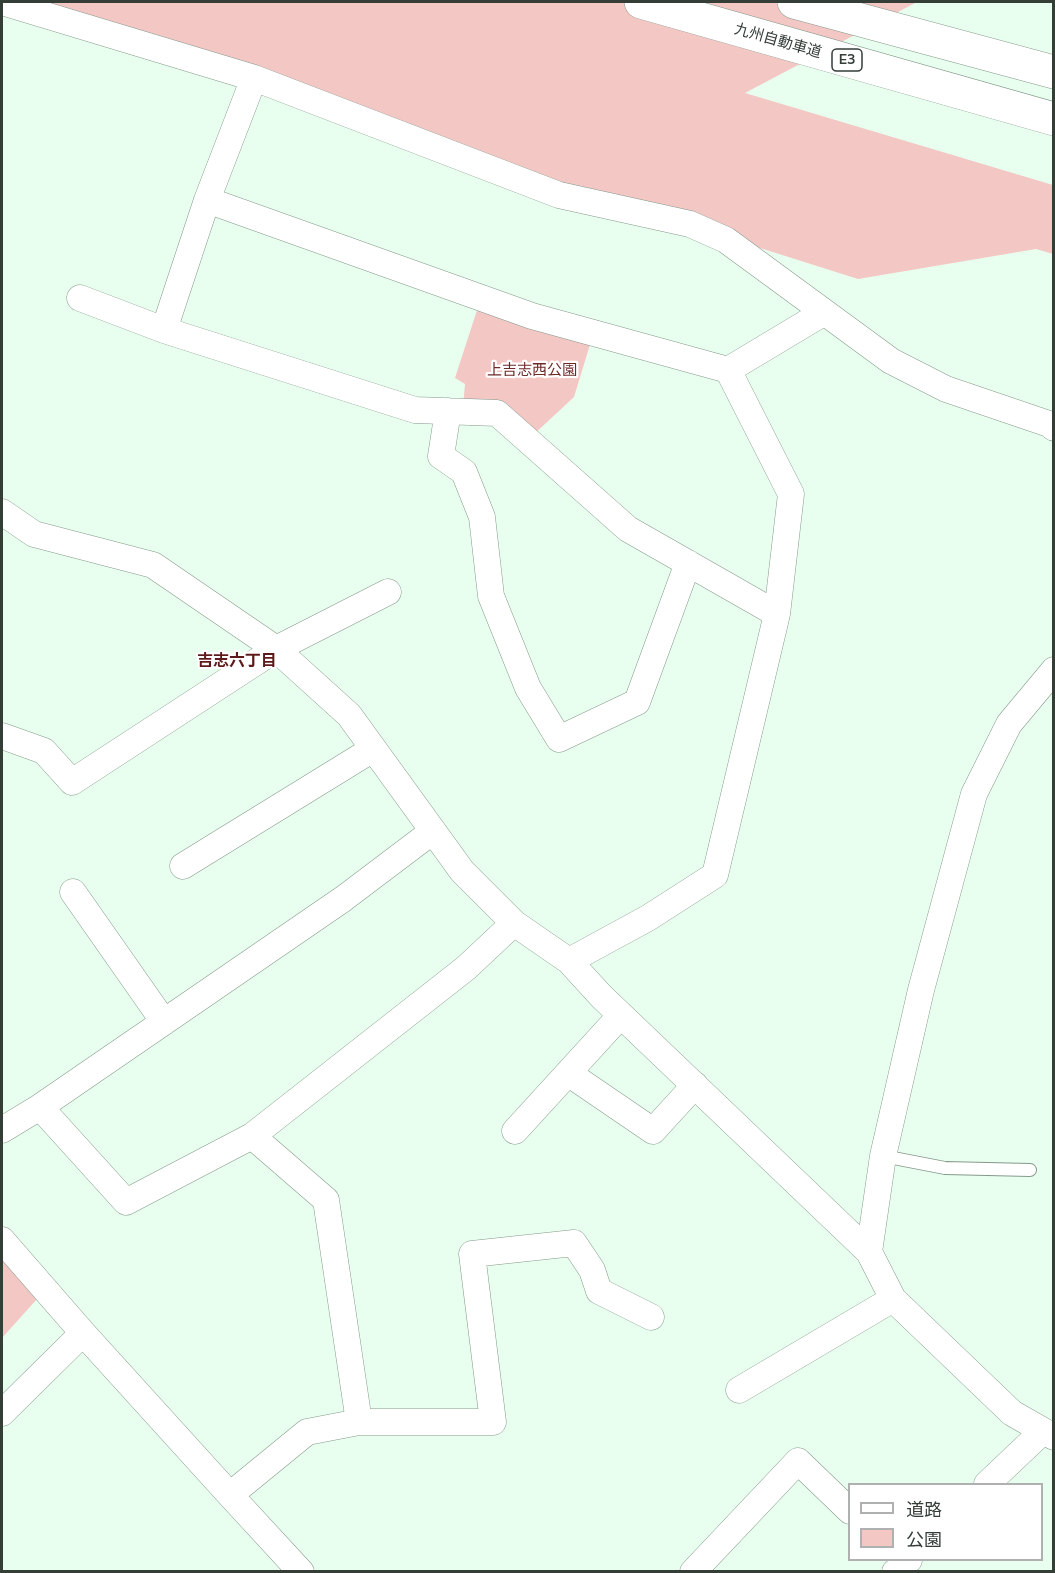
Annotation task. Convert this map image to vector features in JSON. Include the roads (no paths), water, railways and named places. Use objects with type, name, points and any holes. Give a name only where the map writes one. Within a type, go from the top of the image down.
[{"type":"highway","name":"九州自動車道","points":[[641,2],[1053,119]]},
{"type":"highway","points":[[794,2],[1053,72]]},
{"type":"highway","points":[[827,2],[1053,48]]},
{"type":"street","points":[[2,2],[254,78],[559,195],[690,224],[726,240],[891,362],[946,389],[1049,424],[1053,428]]},
{"type":"street","points":[[164,330],[207,200],[254,78]]},
{"type":"street","points":[[207,200],[532,316],[728,370],[823,312]]},
{"type":"street","points":[[80,298],[164,330],[415,410],[497,413],[628,529],[777,614]]},
{"type":"street","points":[[569,961],[648,918],[715,875],[777,614],[790,494],[728,370]]},
{"type":"street","points":[[448,411],[441,456],[464,472],[482,517],[490,596],[528,688],[560,739],[637,702],[688,563]]},
{"type":"street","points":[[2,512],[34,534],[153,565],[276,650],[349,715],[462,870],[514,923],[569,961],[601,996],[869,1252],[893,1299],[1012,1413],[1048,1434],[989,1483]]},
{"type":"street","points":[[2,736],[44,751],[72,782],[276,650],[388,592]]},
{"type":"street","points":[[869,1252],[883,1156],[921,990],[974,794],[1009,724],[1053,670]]},
{"type":"street","points":[[183,866],[373,749]]},
{"type":"street","points":[[2,1130],[40,1107],[343,899],[433,831]]},
{"type":"street","points":[[73,892],[164,1022]]},
{"type":"street","points":[[40,1107],[126,1202],[252,1136],[466,968],[514,923]]},
{"type":"street","points":[[515,1131],[621,1015]]},
{"type":"street","points":[[568,1073],[653,1131],[695,1085]]},
{"type":"street","points":[[252,1136],[326,1200],[359,1422]]},
{"type":"street","points":[[2,1240],[82,1333],[302,1572]]},
{"type":"street","points":[[230,1495],[308,1432],[359,1422],[493,1422],[472,1254],[574,1243],[592,1270],[599,1291],[651,1317]]},
{"type":"street","points":[[739,1390],[893,1299]]},
{"type":"street","points":[[2,1413],[82,1333]]},
{"type":"street","points":[[693,1572],[798,1461],[848,1510]]},
{"type":"lane","points":[[883,1156],[945,1168],[1030,1170]]},
{"type":"district","name":"吉志六丁目","points":[[237,661]]},
{"type":"park label","name":"上吉志西公園","points":[[532,370]]}]
